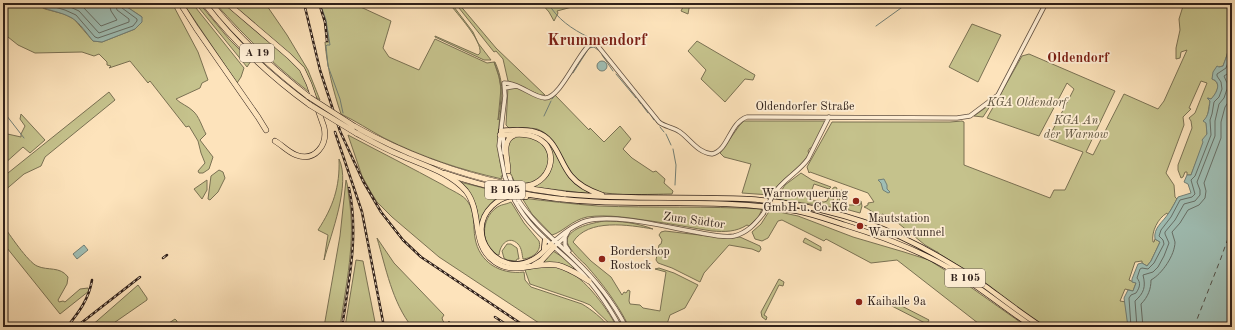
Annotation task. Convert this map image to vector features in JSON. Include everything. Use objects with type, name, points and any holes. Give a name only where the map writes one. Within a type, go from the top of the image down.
[{"type":"highway","points":[[180,3],[266,130]]},
{"type":"highway","name":"A 19","points":[[204,3],[256,61],[310,105],[386,149],[434,169]]},
{"type":"highway","name":"A 19","points":[[211,3],[258,55],[309,97],[354,126],[423,159],[472,176],[510,186],[566,194]]},
{"type":"highway","points":[[227,3],[296,62],[306,76],[312,90],[325,133],[325,139],[320,150],[310,156],[298,156],[275,140]]},
{"type":"highway","points":[[502,131],[530,131],[546,137],[555,146],[566,170],[577,182],[590,190],[608,197]]},
{"type":"highway","name":"A 19","points":[[502,131],[517,135],[528,135],[540,139],[548,148],[550,159],[548,172],[540,181],[530,185],[510,186]]},
{"type":"highway","points":[[507,174],[506,144],[509,139],[517,135]]},
{"type":"highway","points":[[434,169],[457,182],[471,198],[476,211],[481,246],[488,257],[497,264],[509,268],[556,265],[589,281]]},
{"type":"highway","name":"B 105","points":[[434,169],[486,185],[544,197],[606,202],[747,205],[799,211],[859,230],[928,256],[973,284],[1033,327]]},
{"type":"highway","name":"B 105","points":[[566,194],[608,197],[753,200],[801,206],[835,213],[893,234],[938,256],[985,286],[1042,327]]},
{"type":"highway","points":[[544,197],[540,198],[514,195],[494,204],[487,212],[482,228],[483,239],[487,249],[494,257],[503,262],[515,264],[522,264],[533,260],[554,244]]},
{"type":"highway","points":[[542,253],[545,240]]},
{"type":"highway","points":[[527,268],[541,261],[554,244]]},
{"type":"street","name":"Oldendorfer Straße","points":[[502,131],[504,85],[518,86],[539,96],[548,97],[554,94],[587,47],[593,42],[659,122],[678,130],[705,152],[712,154],[717,152],[740,120],[747,117],[958,118],[970,116],[998,95],[1046,3]]},
{"type":"street","name":"Zum Südtor","points":[[554,244],[570,229],[588,221],[612,219],[715,236],[732,236],[748,230],[763,214],[781,184],[808,159],[829,117]]},
{"type":"street","points":[[502,131],[500,155],[517,201],[530,224],[545,240],[554,244],[574,258]]},
{"type":"street","points":[[507,174],[510,178],[517,201],[554,244],[589,281],[602,297],[620,327]]},
{"type":"street","points":[[554,244],[565,237],[570,229]]},
{"type":"street","points":[[565,237],[565,245],[574,258],[607,295],[626,327]]},
{"type":"green space","points":[[3,3],[34,3],[45,9],[64,14],[74,19],[93,41],[102,42],[135,29],[142,17],[121,3],[172,3],[198,52],[208,80],[202,83],[200,88],[176,99],[193,111],[206,134],[200,140],[213,157],[209,169],[203,173],[199,173],[198,171],[205,163],[198,141],[189,126],[186,127],[150,81],[148,83],[130,61],[109,68],[111,66],[107,65],[107,62],[99,54],[94,56],[82,52],[35,53],[18,45],[3,33]]},
{"type":"green space","points":[[183,3],[192,3],[244,68],[237,83]]},
{"type":"green space","points":[[195,3],[199,3],[229,39],[251,61],[247,67]]},
{"type":"green space","points":[[215,3],[265,3],[287,35],[308,70],[320,100],[265,54]]},
{"type":"green space","points":[[320,3],[352,3],[391,21],[383,48],[389,57],[419,70],[435,39],[487,63],[494,62],[495,62],[499,72],[502,91],[498,148],[503,176],[501,176],[502,179],[427,157],[384,138],[341,114],[329,69],[325,42],[329,42]],"holes":[[[501,90],[501,98],[498,120]]]},
{"type":"green space","points":[[449,3],[451,3],[473,32],[478,43],[491,60],[484,60],[435,37],[478,55],[480,53],[480,48],[473,34]]},
{"type":"green space","points":[[455,3],[458,3],[496,48],[545,95],[540,95],[508,81],[503,59],[496,51],[494,52]]},
{"type":"green space","points":[[541,3],[571,3],[572,7],[557,11],[558,13],[554,21],[549,12]]},
{"type":"green space","points":[[685,3],[690,3],[688,14],[681,11]]},
{"type":"green space","points":[[1184,3],[1232,3],[1232,18],[1230,21],[1232,22],[1231,39],[1223,66],[1219,67],[1212,79],[1217,83],[1218,88],[1211,99],[1208,98],[1210,101],[1206,119],[1207,134],[1191,175],[1187,175],[1187,172],[1185,172],[1181,178],[1178,165],[1192,128],[1189,118],[1195,113],[1207,83],[1201,81],[1189,108],[1191,109],[1183,117],[1184,125],[1166,173],[1174,185],[1175,197],[1177,199],[1168,215],[1167,213],[1164,215],[1156,226],[1153,234],[1153,242],[1155,239],[1160,242],[1151,261],[1147,266],[1142,263],[1142,261],[1135,262],[1129,280],[1136,283],[1133,291],[1125,289],[1120,301],[1126,302],[1128,327],[1047,327],[1010,304],[1009,301],[975,276],[925,245],[891,219],[891,217],[881,215],[864,207],[868,205],[868,203],[874,202],[868,193],[810,172],[809,173],[807,167],[832,122],[962,121],[964,122],[964,165],[1050,198],[1054,190],[1065,190],[1083,152],[1048,139],[1074,89],[1067,83],[1039,136],[987,118],[1022,56],[1029,54],[1115,91],[1086,152],[1093,155],[1124,94],[1158,109],[1164,101],[1187,50],[1181,52],[1180,58],[1176,59],[1176,48],[1180,30],[1179,19]]},
{"type":"green space","points":[[972,24],[1001,35],[978,82],[949,67]]},
{"type":"green space","points":[[697,41],[755,75],[753,80],[745,79],[725,102],[701,79],[706,70],[688,51]]},
{"type":"green space","points":[[518,86],[544,98],[555,95],[589,130],[590,128],[604,142],[620,126],[631,139],[623,149],[632,158],[653,172],[656,171],[665,179],[664,183],[673,191],[672,194],[597,192],[583,185],[570,172],[553,141],[543,132],[537,129],[509,128],[506,125],[508,87]]},
{"type":"green space","points":[[109,92],[115,100],[45,157],[41,166],[24,174],[3,192],[3,177]]},
{"type":"green space","points":[[992,103],[983,117],[974,116]]},
{"type":"green space","points":[[21,114],[45,140],[30,153],[23,147],[3,165],[3,133],[21,137],[25,126],[20,119]]},
{"type":"green space","points":[[744,121],[825,122],[812,148],[808,151],[809,154],[805,160],[774,189],[770,195],[742,193],[751,164],[724,157],[720,153]]},
{"type":"green space","points":[[535,134],[542,136],[552,145],[571,180],[579,187],[592,194],[534,187],[547,177],[551,164],[546,144]]},
{"type":"green space","points":[[348,135],[443,185],[466,199],[472,210],[477,246],[481,254],[492,265],[507,271],[524,272],[525,280],[531,287],[582,304],[597,314],[609,327],[545,327],[439,257],[392,217],[377,202],[362,176]]},
{"type":"green space","points":[[515,136],[531,137],[544,146],[547,152],[548,166],[545,173],[540,179],[533,183],[515,183],[510,174],[507,148],[508,144]]},
{"type":"green space","points":[[339,159],[342,169],[343,182],[339,209],[324,260],[328,235],[318,230],[332,205],[337,188]]},
{"type":"green space","points":[[219,170],[223,172],[225,178],[218,192],[210,200],[208,199],[211,176]]},
{"type":"green space","points":[[801,173],[812,180],[831,187],[829,189],[814,184],[808,200],[827,201],[833,188],[837,188],[831,207],[776,199],[785,185]]},
{"type":"green space","points":[[207,180],[207,190],[202,199],[194,189]]},
{"type":"green space","points":[[346,180],[351,214],[351,246],[345,295],[340,327],[324,327],[340,236]]},
{"type":"green space","points":[[460,182],[508,195],[493,204],[484,215],[481,228],[482,241],[488,252],[481,241],[474,201]]},
{"type":"green space","points":[[842,190],[839,205],[847,207],[849,205],[860,205],[861,201],[862,206],[860,213],[838,207],[836,204],[840,191]]},
{"type":"green space","points":[[522,198],[598,206],[762,209],[759,216],[749,226],[747,225],[730,231],[712,231],[667,223],[603,216],[587,217],[572,223],[552,235],[532,214]]},
{"type":"green space","points":[[511,202],[524,223],[539,241],[540,245],[538,251],[533,256],[523,259],[520,247],[515,241],[511,240],[503,244],[499,255],[497,255],[491,251],[485,239],[485,225],[491,213],[498,207]]},
{"type":"green space","points":[[770,210],[798,216],[853,237],[929,260],[962,281],[1027,327],[983,327],[897,260],[871,263],[826,239],[824,241],[782,220],[778,221],[768,238],[762,241],[755,239],[752,232],[761,224]]},
{"type":"green space","points":[[604,221],[617,221],[641,225],[653,229],[621,225],[599,226],[588,229],[580,234],[573,242],[591,261],[611,277],[622,295],[628,290],[630,291],[630,304],[640,305],[643,308],[660,311],[666,272],[655,269],[659,268],[674,273],[698,285],[685,308],[670,315],[666,327],[629,327],[615,302],[567,243],[567,240],[572,232],[582,226]]},
{"type":"green space","points":[[3,225],[33,263],[37,266],[61,271],[68,277],[67,284],[58,300],[59,302],[65,302],[80,289],[88,288],[89,291],[60,314],[3,243]]},
{"type":"green space","points":[[665,231],[725,238],[740,237],[760,246],[761,249],[759,252],[752,249],[729,245],[704,273],[700,282],[672,268],[658,263],[656,260],[659,245],[661,244],[662,240],[659,235],[661,232]]},
{"type":"green space","points":[[377,238],[394,263],[444,315],[442,318],[443,321],[446,324],[449,321],[454,327],[412,327],[399,307]]},
{"type":"green space","points":[[805,238],[821,247],[821,251],[803,242]]},
{"type":"green space","points":[[507,244],[511,244],[517,248],[519,259],[516,261],[507,260],[504,258],[502,251]]},
{"type":"green space","points":[[550,249],[539,260],[531,265],[523,267],[510,267],[529,265]]},
{"type":"green space","points":[[553,251],[564,258],[574,268],[543,263]]},
{"type":"green space","points":[[356,260],[363,261],[376,327],[345,327]]},
{"type":"green space","points":[[538,267],[557,267],[575,275],[584,282],[600,300],[617,327],[613,327],[590,305],[530,284],[525,270]]},
{"type":"green space","points":[[779,279],[784,282],[783,286],[779,285],[764,315],[767,317],[766,320],[762,317],[761,312]]},
{"type":"green space","points":[[138,285],[147,300],[108,327],[90,327]]},
{"type":"green space","points":[[888,299],[929,320],[925,327],[925,323],[886,303]]},
{"type":"green space","points":[[175,319],[177,321],[176,327],[163,327]]},
{"type":"water","points":[[34,3],[121,3],[142,17],[142,22],[135,29],[102,42],[93,41],[81,26],[72,18],[43,8]]},
{"type":"water","points":[[1232,38],[1232,327],[1128,327],[1124,298],[1128,290],[1133,291],[1136,283],[1132,282],[1132,279],[1138,264],[1142,263],[1147,266],[1151,261],[1160,242],[1155,239],[1155,232],[1157,228],[1178,197],[1191,193],[1188,184],[1184,182],[1187,175],[1191,175],[1203,142],[1202,140],[1207,134],[1206,123],[1203,121],[1208,114],[1209,109],[1210,101],[1207,98],[1211,99],[1218,88],[1215,80],[1212,79],[1213,72],[1217,66],[1223,66],[1227,55],[1229,45],[1228,42],[1230,42]]},
{"type":"water","points":[[600,61],[604,61],[606,62],[606,70],[600,71],[597,68],[597,64]]},
{"type":"water","points":[[884,179],[887,189],[890,192],[888,193],[883,190],[881,183],[878,180]]},
{"type":"water","points":[[84,245],[88,250],[77,259],[73,254]]},
{"type":"waterway","points":[[320,3],[326,20],[330,45],[326,46],[328,66],[340,99],[343,113]]},
{"type":"waterway","points":[[548,3],[565,23],[588,37]]},
{"type":"waterway","points":[[876,26],[908,3]]},
{"type":"waterway","points":[[573,73],[589,48],[594,47],[598,50]]},
{"type":"waterway","points":[[602,55],[613,71]]},
{"type":"waterway","points":[[616,74],[636,98]]},
{"type":"waterway","points":[[552,99],[556,94]]},
{"type":"waterway","points":[[638,100],[641,104]]},
{"type":"waterway","points":[[544,116],[551,101]]},
{"type":"waterway","points":[[642,105],[648,113]]},
{"type":"waterway","points":[[3,111],[24,138]]},
{"type":"waterway","points":[[650,114],[654,120]]},
{"type":"waterway","points":[[660,127],[664,132]]},
{"type":"waterway","points":[[666,134],[671,145]]},
{"type":"waterway","points":[[673,149],[676,165],[675,185]]},
{"type":"ferry route","points":[[1194,327],[1232,227]]},
{"type":"railway","points":[[304,3],[320,70],[340,131],[363,181],[381,212],[403,240],[421,257],[526,327]]},
{"type":"railway","points":[[319,3],[325,22],[327,41]]},
{"type":"railway","points":[[335,132],[362,212],[384,327]]},
{"type":"railway","points":[[342,327],[350,275],[353,240],[352,206],[349,188]]},
{"type":"railway","points":[[163,258],[167,255]]},
{"type":"railway","points":[[76,327],[140,277]]},
{"type":"railway","points":[[67,327],[86,299],[92,280]]},
{"type":"railway","points":[[495,317],[510,327]]},
{"type":"place","name":"Warnowquerung GmbH u. Co.KG","points":[[856,201]]},
{"type":"place","name":"Mautstation Warnowtunnel","points":[[860,226]]},
{"type":"place","name":"Bordershop Rostock","points":[[602,259]]},
{"type":"place","name":"Kaihalle 9a","points":[[859,302]]},
{"type":"district","name":"Krummendorf","points":[[597,41]]},
{"type":"district","name":"Oldendorf","points":[[1078,58]]},
{"type":"park label","name":"KGA Oldendorf","points":[[1027,103]]},
{"type":"park label","name":"KGA An der Warnow","points":[[1076,128]]}]
